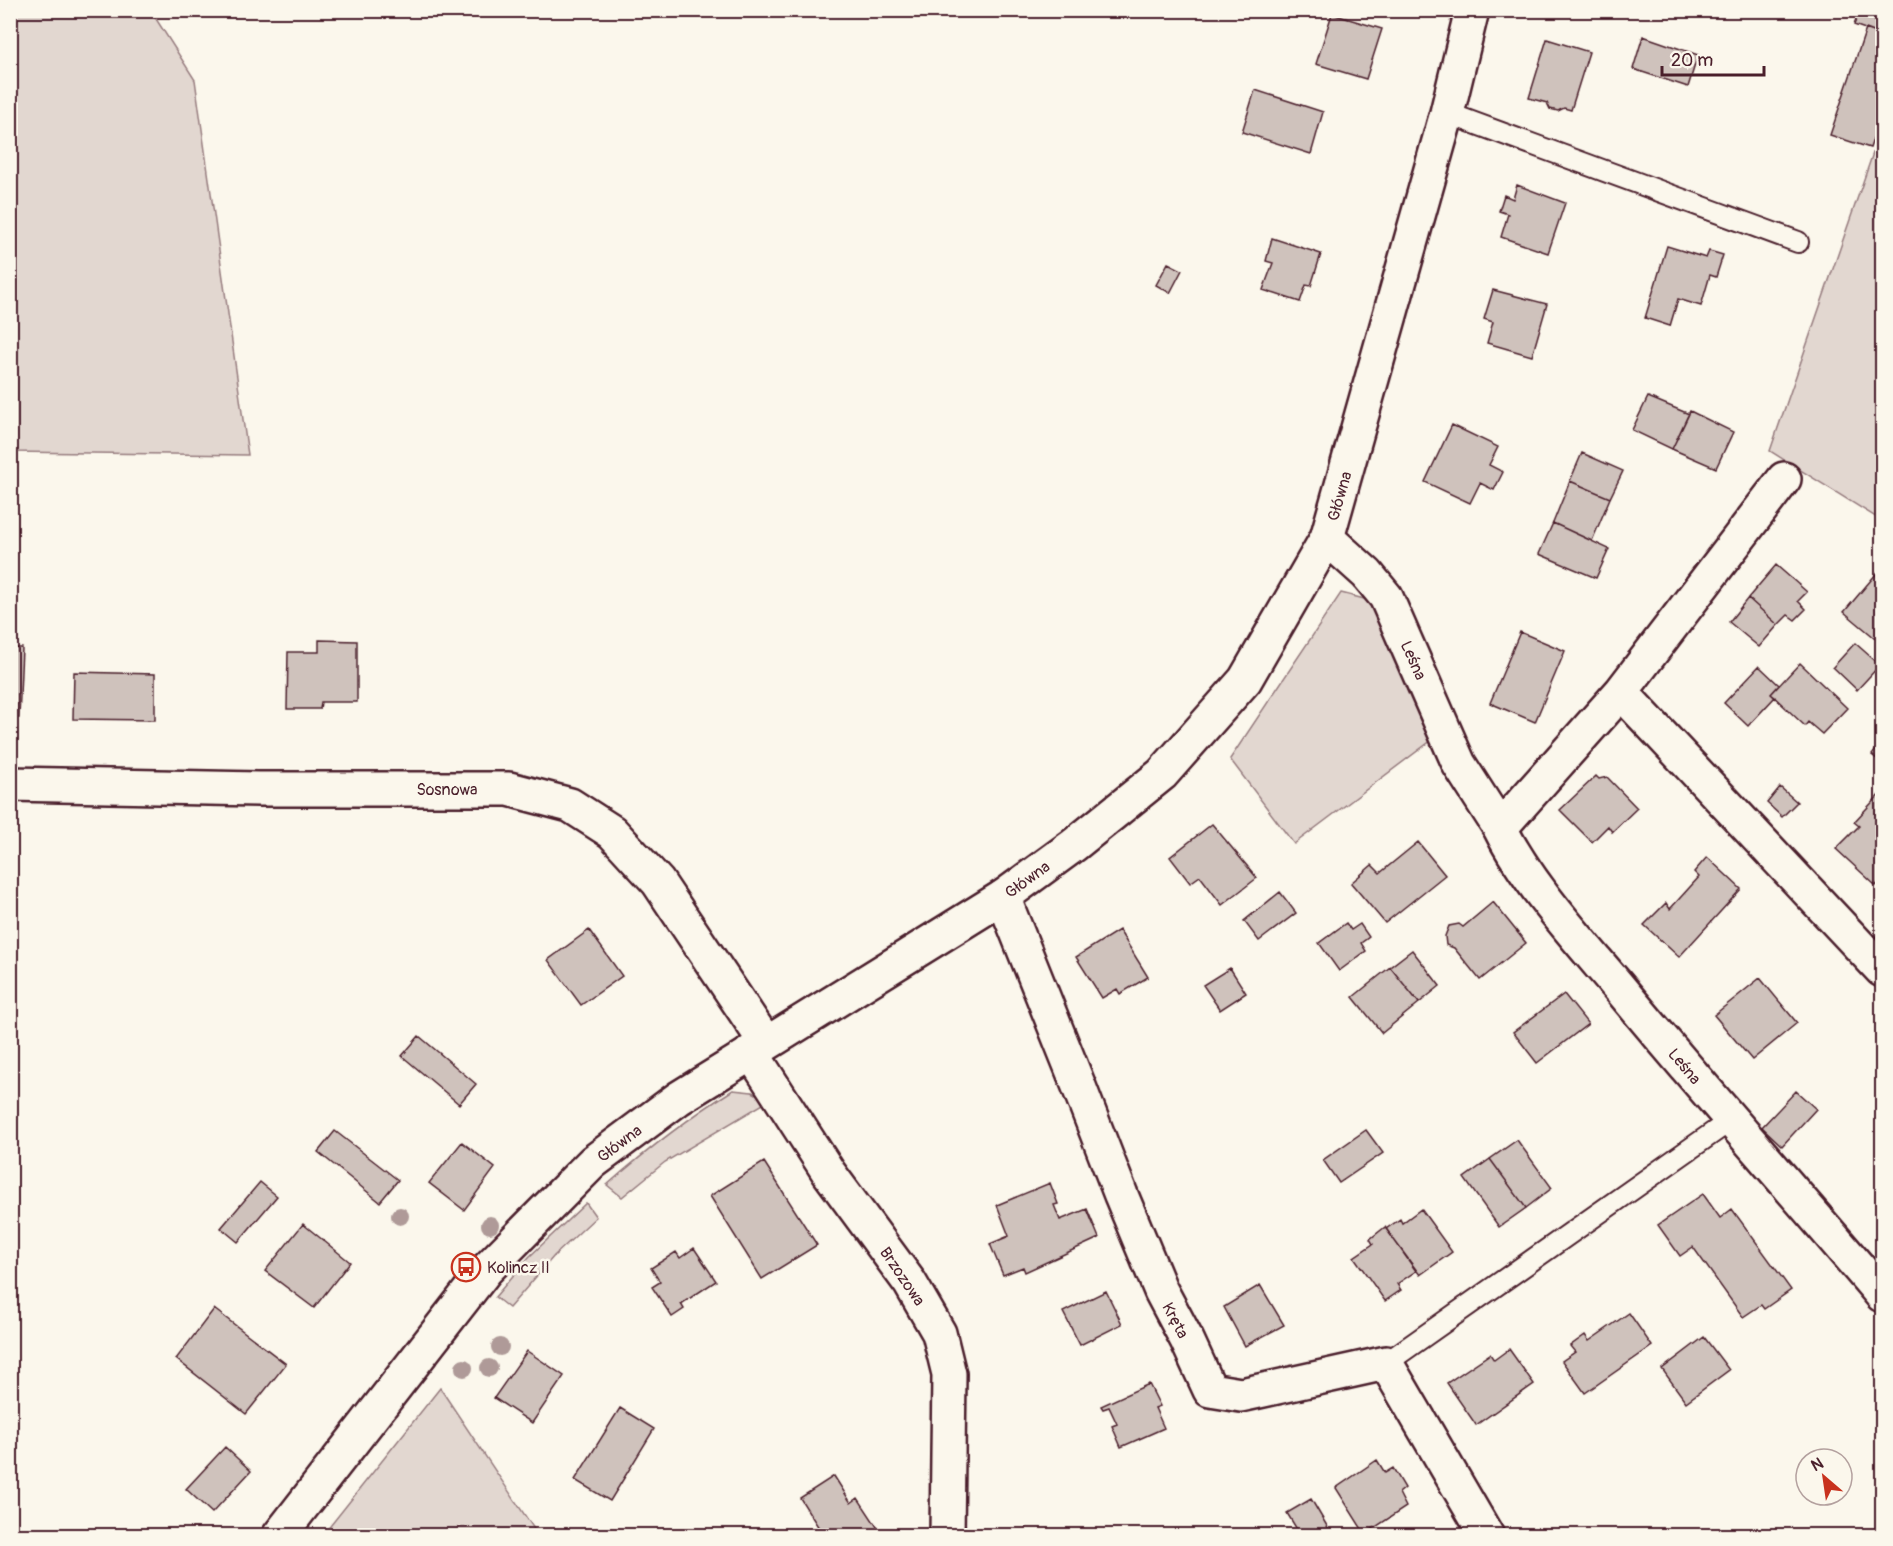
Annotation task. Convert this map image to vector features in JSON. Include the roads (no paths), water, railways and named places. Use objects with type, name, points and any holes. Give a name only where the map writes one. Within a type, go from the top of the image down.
[{"type":"street","name":"Główna","points":[[279,1536],[485,1271],[593,1162],[679,1098],[1003,897],[1074,845],[1162,774],[1245,680],[1327,538],[1447,113],[1472,10]]},
{"type":"street","points":[[1500,828],[1622,692],[1784,479]]},
{"type":"street","name":"Leśna","points":[[1327,538],[1367,574],[1386,597],[1459,764],[1522,866],[1574,933],[1882,1295]]},
{"type":"street","points":[[1622,692],[1882,970]]},
{"type":"street","name":"Sosnowa","points":[[10,784],[270,789],[509,789],[570,805],[612,832],[658,882],[759,1048]]},
{"type":"street","name":"Kręta","points":[[1003,897],[1161,1291],[1210,1390],[1241,1395],[1386,1363]]},
{"type":"street","name":"Brzozowa","points":[[759,1048],[830,1173],[910,1283],[939,1333],[949,1374],[946,1536]]},
{"type":"street","points":[[1386,1363],[1487,1536]]},
{"type":"lane","points":[[1447,113],[1798,242]]},
{"type":"lane","points":[[1386,1363],[1731,1120]]},
{"type":"place","name":"Kolincz II","points":[[466,1267]]}]
